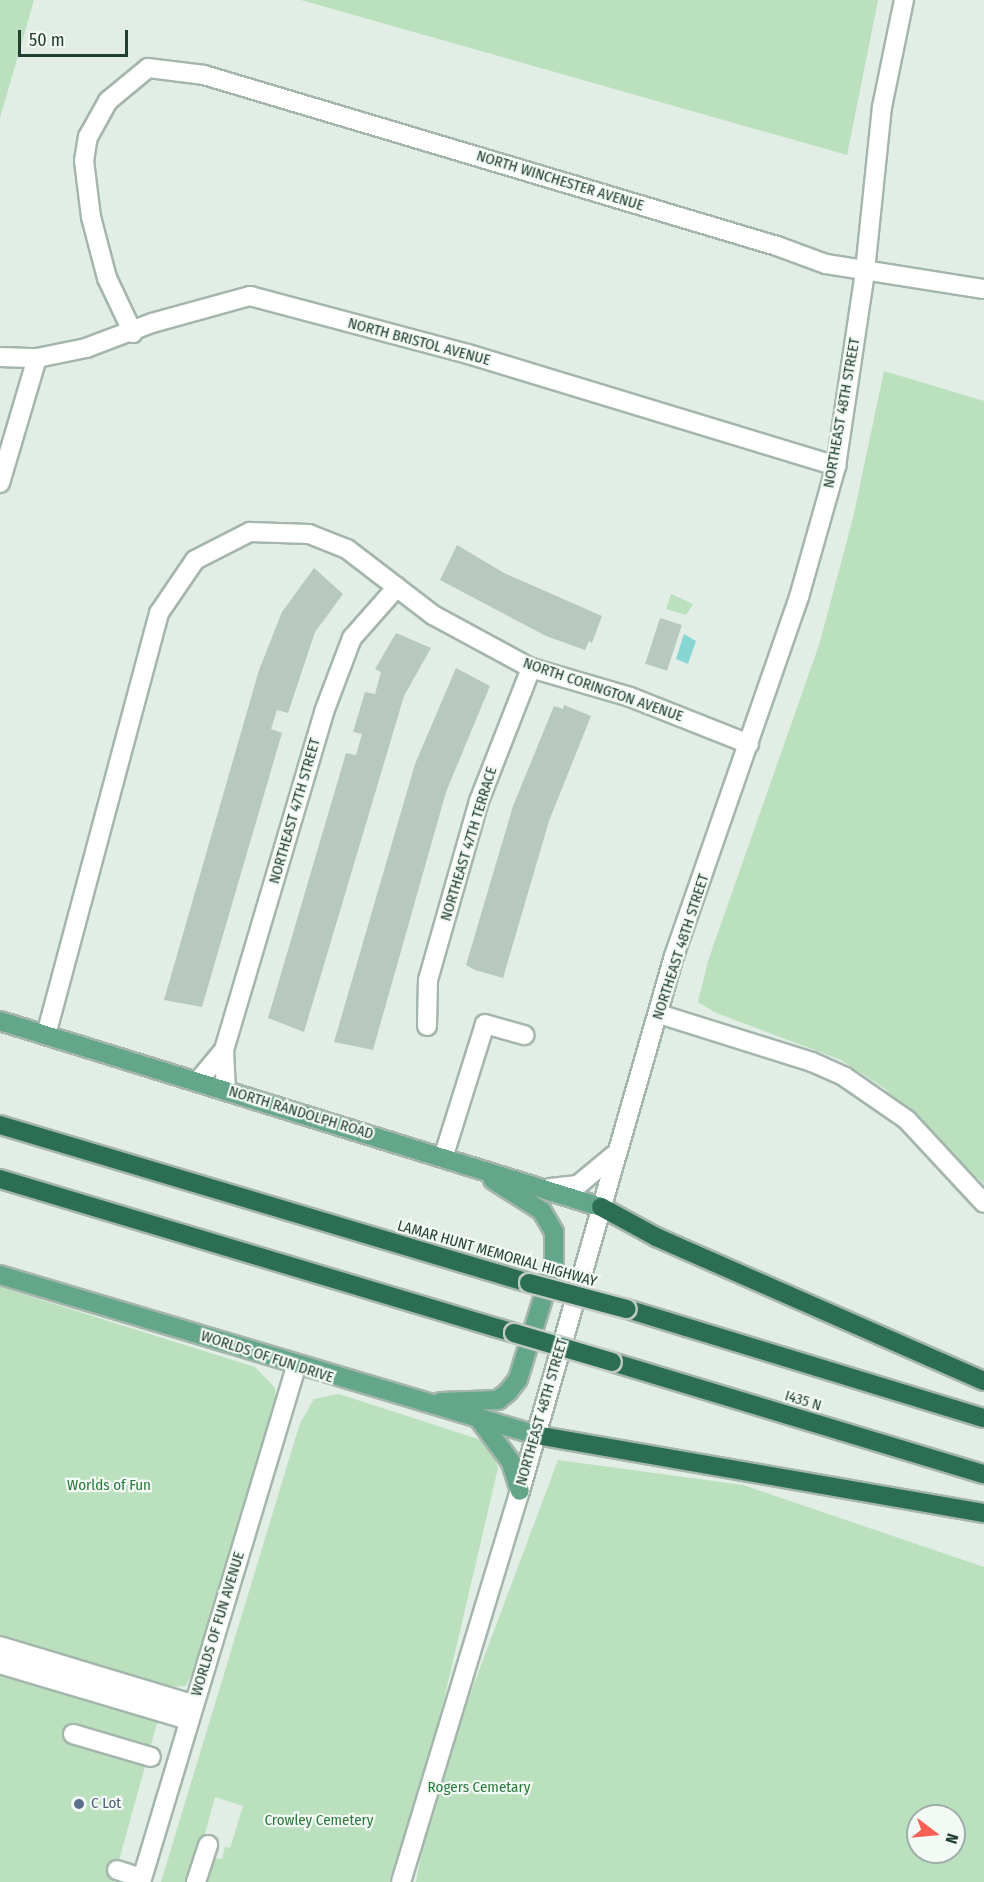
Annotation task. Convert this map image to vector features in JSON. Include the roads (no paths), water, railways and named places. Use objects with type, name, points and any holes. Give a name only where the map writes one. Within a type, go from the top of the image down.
[{"type":"highway","name":"LAMAR HUNT MEMORIAL HIGHWAY","points":[[0,1125],[530,1283],[627,1309],[984,1418]]},
{"type":"highway","name":"I435 N","points":[[0,1179],[984,1474]]},
{"type":"highway","points":[[601,1207],[656,1236],[984,1381]]},
{"type":"highway","points":[[536,1434],[984,1513]]},
{"type":"main road","name":"NORTH RANDOLPH ROAD","points":[[0,1021],[466,1165],[550,1188],[601,1207]]},
{"type":"main road","points":[[415,1402],[477,1403],[498,1400],[508,1392],[518,1379],[554,1263],[554,1232],[542,1211],[466,1165]]},
{"type":"main road","name":"WORLDS OF FUN DRIVE","points":[[0,1275],[296,1367],[536,1434]]},
{"type":"main road","points":[[479,1419],[511,1462],[520,1491]]},
{"type":"street","name":"NORTHEAST 48TH STREET","points":[[401,1882],[520,1491],[674,956],[799,597],[836,466],[866,271],[882,107],[904,0]]},
{"type":"street","name":"NORTH WINCHESTER AVENUE","points":[[133,333],[107,278],[91,217],[84,161],[88,137],[108,101],[146,63],[204,75],[777,246],[826,264],[984,289]]},
{"type":"street","name":"NORTH BRISTOL AVENUE","points":[[0,357],[37,358],[133,333],[250,296],[478,357],[836,466]]},
{"type":"street","points":[[0,483],[37,358]]},
{"type":"street","name":"NORTH CORINGTON AVENUE","points":[[46,1035],[159,614],[195,560],[250,532],[309,534],[347,549],[433,615],[531,668],[630,697],[749,744]]},
{"type":"street","name":"NORTHEAST 47TH STREET","points":[[226,1090],[224,1050],[324,712],[352,638],[397,587]]},
{"type":"street","name":"NORTHEAST 47TH TERRACE","points":[[427,1026],[428,980],[479,801],[531,668]]},
{"type":"street","points":[[659,1014],[812,1062],[845,1077],[907,1120],[984,1203]]},
{"type":"street","points":[[443,1158],[485,1024],[524,1035]]},
{"type":"street","name":"NORTHEAST 47TH STREET","points":[[198,1081],[224,1050]]},
{"type":"street","points":[[550,1188],[579,1185],[616,1153]]},
{"type":"street","name":"WORLDS OF FUN AVENUE","points":[[142,1880],[296,1367]]},
{"type":"street","points":[[0,1646],[186,1702],[191,1713],[181,1718],[0,1664]]},
{"type":"street","points":[[74,1734],[151,1757]]},
{"type":"street","points":[[196,1882],[208,1845]]},
{"type":"street","points":[[117,1870],[142,1880]]},
{"type":"water","points":[[684,634],[696,641],[688,664],[676,659]]},
{"type":"place","name":"C Lot","points":[[79,1804]]},
{"type":"park label","name":"Worlds of Fun","points":[[109,1486]]},
{"type":"park label","name":"Rogers Cemetary","points":[[479,1788]]},
{"type":"park label","name":"Crowley Cemetery","points":[[319,1821]]}]
